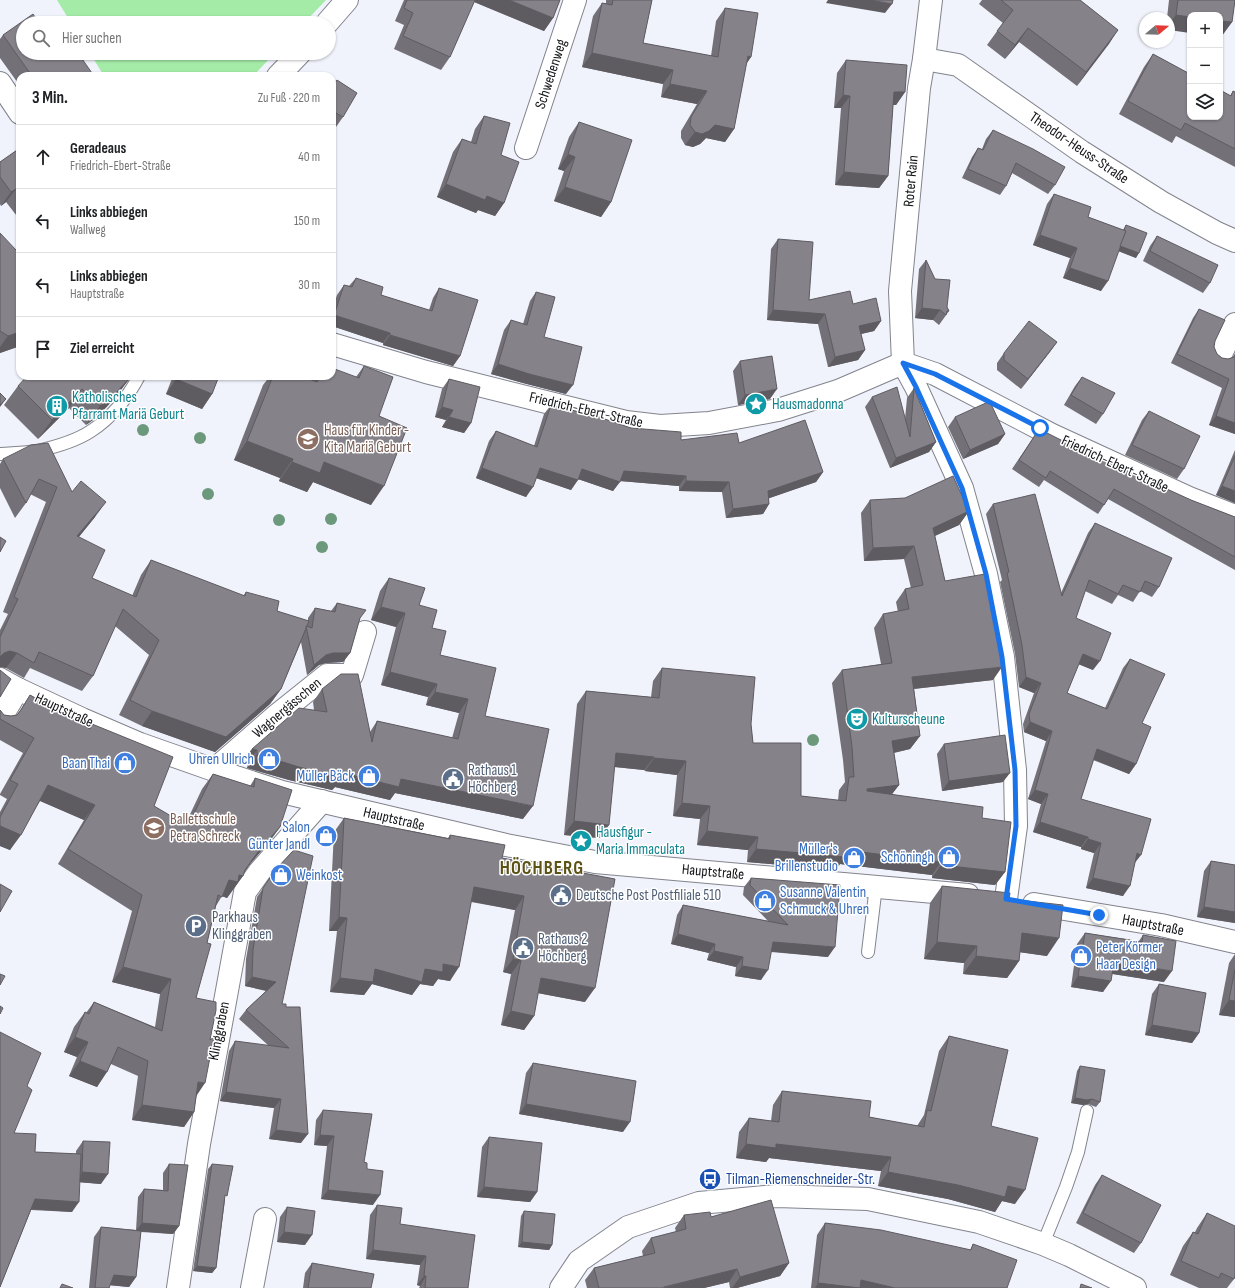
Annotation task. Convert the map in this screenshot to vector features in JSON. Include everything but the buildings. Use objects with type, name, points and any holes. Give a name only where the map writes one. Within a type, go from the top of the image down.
[{"type":"street","points":[[333,16],[347,0]]},
{"type":"street","name":"Schwedenweg","points":[[526,148],[575,0]]},
{"type":"street","name":"Roter Rain","points":[[903,363],[900,291],[920,88],[931,0]]},
{"type":"street","name":"Theodor-Heuss-Straße","points":[[924,59],[958,65],[1082,152],[1161,202],[1217,234],[1235,241]]},
{"type":"street","points":[[282,72],[293,60]]},
{"type":"street","points":[[0,83],[16,106]]},
{"type":"street","points":[[1220,356],[1235,324]]},
{"type":"street","name":"Friedrich-Ebert-Straße","points":[[336,345],[426,372],[626,422],[660,426],[709,423],[778,410],[838,391],[903,363],[935,374],[1052,435],[1189,498],[1235,516]]},
{"type":"street","points":[[903,363],[916,387],[962,488],[986,574],[1002,657],[1015,770],[1016,826],[1006,899]]},
{"type":"street","name":"Wagnergässchen","points":[[214,770],[277,715],[327,675],[352,675],[365,632]]},
{"type":"street","points":[[0,719],[9,684]]},
{"type":"street","name":"Hauptstraße","points":[[9,684],[96,725],[147,746],[214,770],[282,792],[506,845],[595,862],[923,890],[1006,899],[1161,925],[1235,942]]},
{"type":"street","name":"Klinggraben","points":[[178,1288],[198,1144],[245,892],[260,871],[322,802]]},
{"type":"street","points":[[561,1288],[579,1260],[628,1227],[699,1203],[777,1196],[868,1199],[979,1222],[1043,1244],[1069,1255],[1135,1288]]},
{"type":"street","points":[[252,1288],[265,1219]]},
{"type":"lane","points":[[0,454],[37,451],[66,443],[91,431],[112,413],[134,386],[137,380]]},
{"type":"lane","points":[[868,952],[876,886]]},
{"type":"lane","points":[[1043,1244],[1066,1187],[1078,1152],[1087,1111]]},
{"type":"green space","points":[[57,0],[326,0],[311,16],[67,16]]},
{"type":"green space","points":[[94,60],[268,60],[257,72],[102,72]]},
{"type":"place","name":"Hausmadonna","points":[[756,404]]},
{"type":"place","name":"Katholisches Pfarramt Mariä Geburt","points":[[57,406]]},
{"type":"place","name":"Haus für Kinder - Kita Mariä Geburt","points":[[308,439]]},
{"type":"place","name":"Kulturscheune","points":[[857,719]]},
{"type":"place","name":"Uhren Ullrich","points":[[269,759]]},
{"type":"place","name":"Baan Thai","points":[[125,763]]},
{"type":"place","name":"Müller Bäck","points":[[369,776]]},
{"type":"place","name":"Rathaus 1 Höchberg","points":[[453,779]]},
{"type":"place","name":"Ballettschule Petra Schreck","points":[[154,828]]},
{"type":"place","name":"Salon Günter Jandl","points":[[326,836]]},
{"type":"place","name":"Hausfigur - Maria Immaculata","points":[[581,841]]},
{"type":"place","name":"Schöningh","points":[[949,857]]},
{"type":"place","name":"Müller's Brillenstudio","points":[[854,858]]},
{"type":"place","name":"Weinkost","points":[[281,875]]},
{"type":"place","name":"Deutsche Post Postfiliale 510","points":[[561,895]]},
{"type":"place","name":"Susanne Valentin Schmuck & Uhren","points":[[765,901]]},
{"type":"place","name":"Parkhaus Klinggraben","points":[[196,926]]},
{"type":"place","name":"Rathaus 2 Höchberg","points":[[523,948]]},
{"type":"place","name":"Peter Körmer Haar Design","points":[[1081,956]]},
{"type":"place","name":"Tilman-Riemenschneider-Str.","points":[[710,1179]]},
{"type":"district","name":"HÖCHBERG","points":[[542,868]]},
{"type":"route","points":[[1040,428],[935,374],[903,363],[916,387],[962,488],[986,574],[1002,657],[1015,770],[1016,826],[1006,899],[1099,915]]}]
